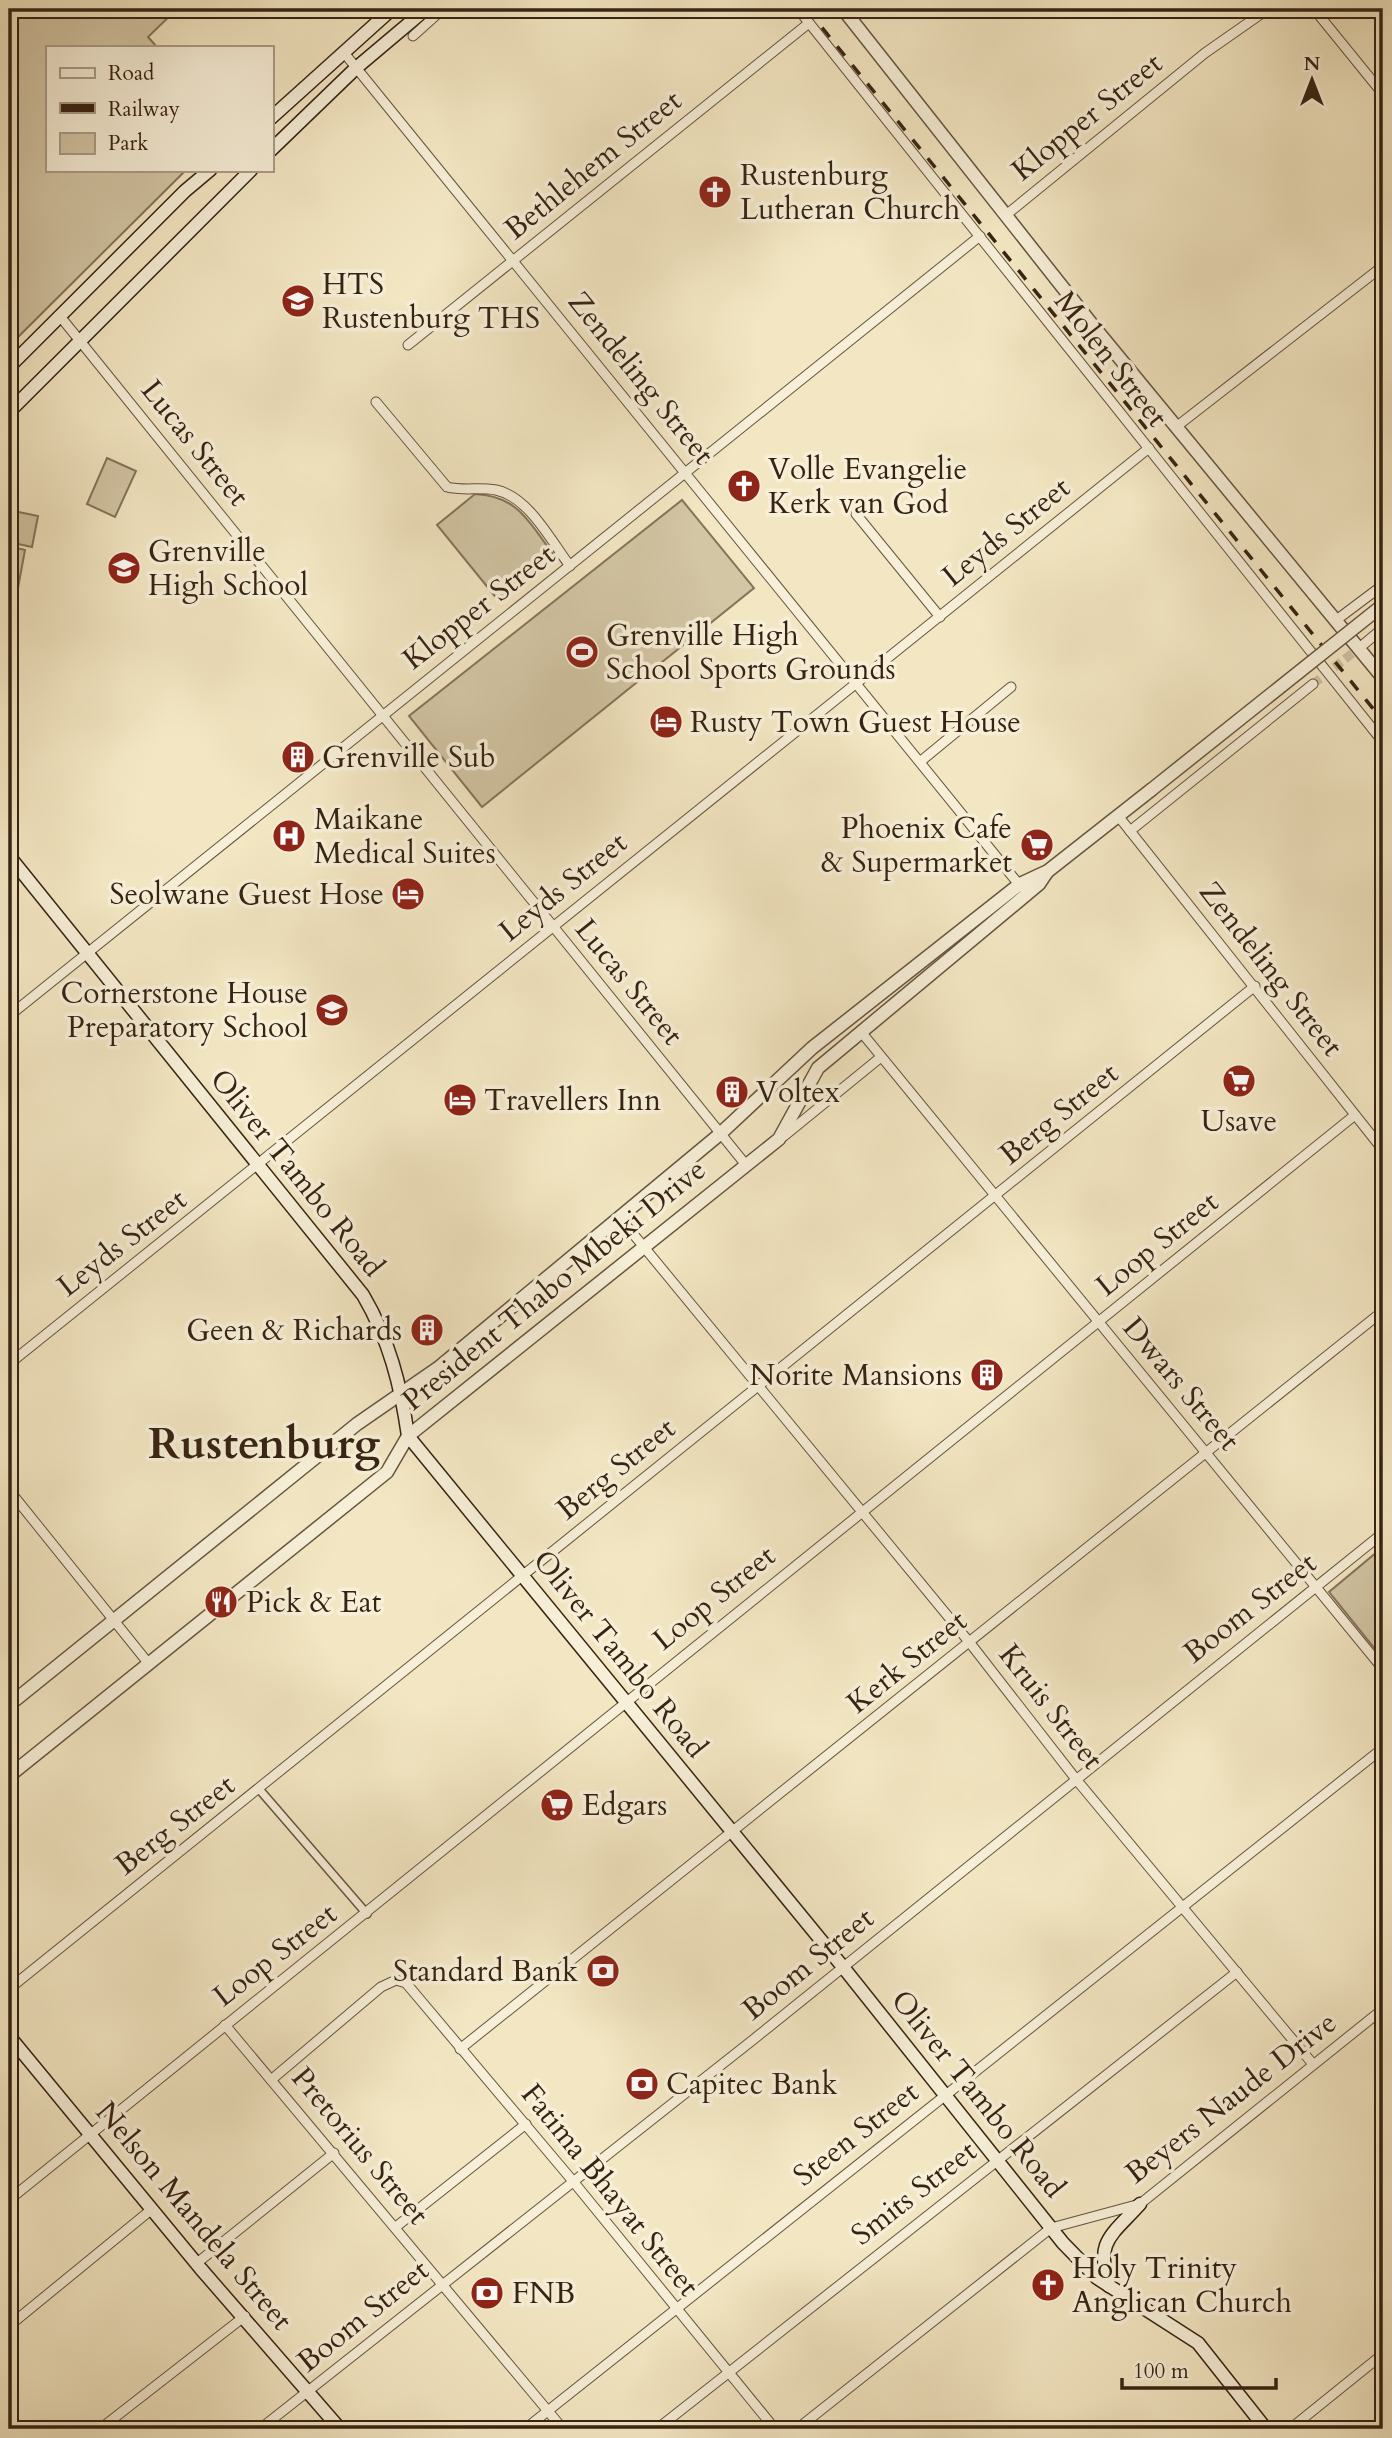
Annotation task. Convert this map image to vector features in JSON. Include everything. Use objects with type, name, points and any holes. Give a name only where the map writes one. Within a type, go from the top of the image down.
[{"type":"street","points":[[273,116],[392,9]]},
{"type":"street","points":[[273,148],[356,68],[426,9]]},
{"type":"street","points":[[413,36],[443,9]]},
{"type":"street","name":"Molen Street","points":[[798,9],[1383,742]]},
{"type":"street","name":"Molen Street","points":[[843,9],[1176,427],[1383,678]]},
{"type":"street","name":"Klopper Street","points":[[1006,215],[1205,53],[1268,9]]},
{"type":"street","points":[[1314,9],[1383,94]]},
{"type":"street","name":"Bethlehem Street","points":[[408,345],[809,23]]},
{"type":"street","name":"Zendeling Street","points":[[345,54],[1020,884]]},
{"type":"street","points":[[9,367],[185,191],[208,172]]},
{"type":"street","points":[[9,412],[249,172]]},
{"type":"street","name":"Klopper Street","points":[[9,1016],[980,236]]},
{"type":"street","points":[[1176,427],[1383,266]]},
{"type":"street","name":"Lucas Street","points":[[59,316],[746,1165]]},
{"type":"street","points":[[376,402],[447,487],[490,489],[511,495],[570,566]]},
{"type":"street","name":"Leyds Street","points":[[9,1364],[1149,448]]},
{"type":"street","points":[[856,514],[940,617]]},
{"type":"street","points":[[1335,621],[1383,584]]},
{"type":"street","name":"President Thabo Mbeki Drive","points":[[9,1705],[357,1424],[404,1394],[621,1217],[720,1134],[812,1048],[1020,884],[1048,871],[1119,817],[1383,605]]},
{"type":"street","points":[[1364,644],[1383,628]]},
{"type":"street","points":[[1130,831],[1313,684]]},
{"type":"street","points":[[921,761],[1011,687]]},
{"type":"street","name":"Zendeling Street","points":[[1119,817],[1383,1150]]},
{"type":"street","name":"Oliver Tambo Road","points":[[9,856],[363,1295],[376,1316],[404,1394],[408,1436],[843,1967],[998,2158],[1051,2228],[1090,2273],[1198,2343],[1266,2429]]},
{"type":"street","name":"President Thabo Mbeki Drive","points":[[9,1776],[387,1472],[408,1436],[779,1139],[818,1068],[1039,884],[1048,871]]},
{"type":"street","points":[[1020,884],[1020,900]]},
{"type":"street","name":"Berg Street","points":[[9,1989],[1255,986]]},
{"type":"street","name":"Dwars Street","points":[[862,1032],[1383,1669]]},
{"type":"street","points":[[779,1139],[881,1057]]},
{"type":"street","name":"Loop Street","points":[[9,2200],[1355,1115]]},
{"type":"street","name":"Kruis Street","points":[[621,1217],[970,1643],[1075,1778],[1312,2063]]},
{"type":"street","name":"Kerk Street","points":[[460,2049],[1383,1311]]},
{"type":"street","points":[[9,1490],[149,1664]]},
{"type":"street","name":"Boom Street","points":[[260,2429],[843,1967],[1383,1533]]},
{"type":"street","name":"Steen Street","points":[[524,2429],[1383,1748]]},
{"type":"street","points":[[259,1789],[367,1914]]},
{"type":"street","name":"Smits Street","points":[[657,2429],[1237,1972]]},
{"type":"street","name":"Fatima Bhayat Street","points":[[271,2080],[381,1987],[396,1980],[406,1983],[526,2124],[775,2429]]},
{"type":"street","name":"Beyers Naude Drive","points":[[797,2429],[1051,2228],[1140,2204],[1312,2063],[1383,2009]]},
{"type":"street","name":"Pretorius Street","points":[[225,2025],[397,2226],[564,2429]]},
{"type":"street","name":"Nelson Mandela Street","points":[[9,2036],[197,2263],[340,2429]]},
{"type":"street","points":[[397,2226],[526,2124]]},
{"type":"street","points":[[197,2263],[334,2153]]},
{"type":"street","points":[[1109,2286],[1103,2266],[1105,2245],[1140,2204]]},
{"type":"street","points":[[9,2326],[152,2209]]},
{"type":"street","points":[[100,2429],[245,2316]]},
{"type":"street","points":[[1290,2429],[1383,2354]]},
{"type":"green space","points":[[9,9],[177,9],[148,37],[156,46],[46,46],[46,172],[184,172],[9,346]]},
{"type":"green space","points":[[107,458],[136,471],[115,517],[87,504]]},
{"type":"green space","points":[[475,494],[490,496],[513,506],[530,522],[554,555],[498,600],[437,525]]},
{"type":"green space","name":"Grenville High School Sports Grounds","points":[[682,500],[754,588],[482,807],[409,716]]},
{"type":"green space","points":[[9,510],[38,516],[32,547],[9,542]]},
{"type":"green space","points":[[9,546],[25,550],[15,604],[9,603]]},
{"type":"green space","points":[[1383,1547],[1383,1659],[1329,1592]]},
{"type":"tunnel","points":[[1313,684],[1363,645]]},
{"type":"railway","points":[[807,9],[1383,721]]},
{"type":"place","name":"Rustenburg Lutheran Church","points":[[715,192]]},
{"type":"place","name":"HTS Rustenburg THS","points":[[298,301]]},
{"type":"place","name":"Volle Evangelie Kerk van God","points":[[744,486]]},
{"type":"place","name":"Grenville High School","points":[[124,568]]},
{"type":"place","name":"Grenville High School Sports Grounds","points":[[582,652]]},
{"type":"place","name":"Rusty Town Guest House","points":[[666,722]]},
{"type":"place","name":"Grenville Sub","points":[[298,757]]},
{"type":"place","name":"Maikane Medical Suites","points":[[289,836]]},
{"type":"place","name":"Phoenix Cafe & Supermarket","points":[[1037,845]]},
{"type":"place","name":"Seolwane Guest Hose","points":[[408,894]]},
{"type":"place","name":"Cornerstone House Preparatory School","points":[[332,1010]]},
{"type":"place","name":"Usave","points":[[1239,1081]]},
{"type":"place","name":"Voltex","points":[[732,1092]]},
{"type":"place","name":"Travellers Inn","points":[[460,1100]]},
{"type":"place","name":"Geen & Richards","points":[[427,1330]]},
{"type":"place","name":"Norite Mansions","points":[[987,1375]]},
{"type":"place","name":"Pick & Eat","points":[[221,1602]]},
{"type":"place","name":"Edgars","points":[[557,1805]]},
{"type":"place","name":"Standard Bank","points":[[603,1971]]},
{"type":"place","name":"Capitec Bank","points":[[642,2084]]},
{"type":"place","name":"Holy Trinity Anglican Church","points":[[1048,2285]]},
{"type":"place","name":"FNB","points":[[487,2293]]},
{"type":"district","name":"Rustenburg","points":[[264,1444]]}]
